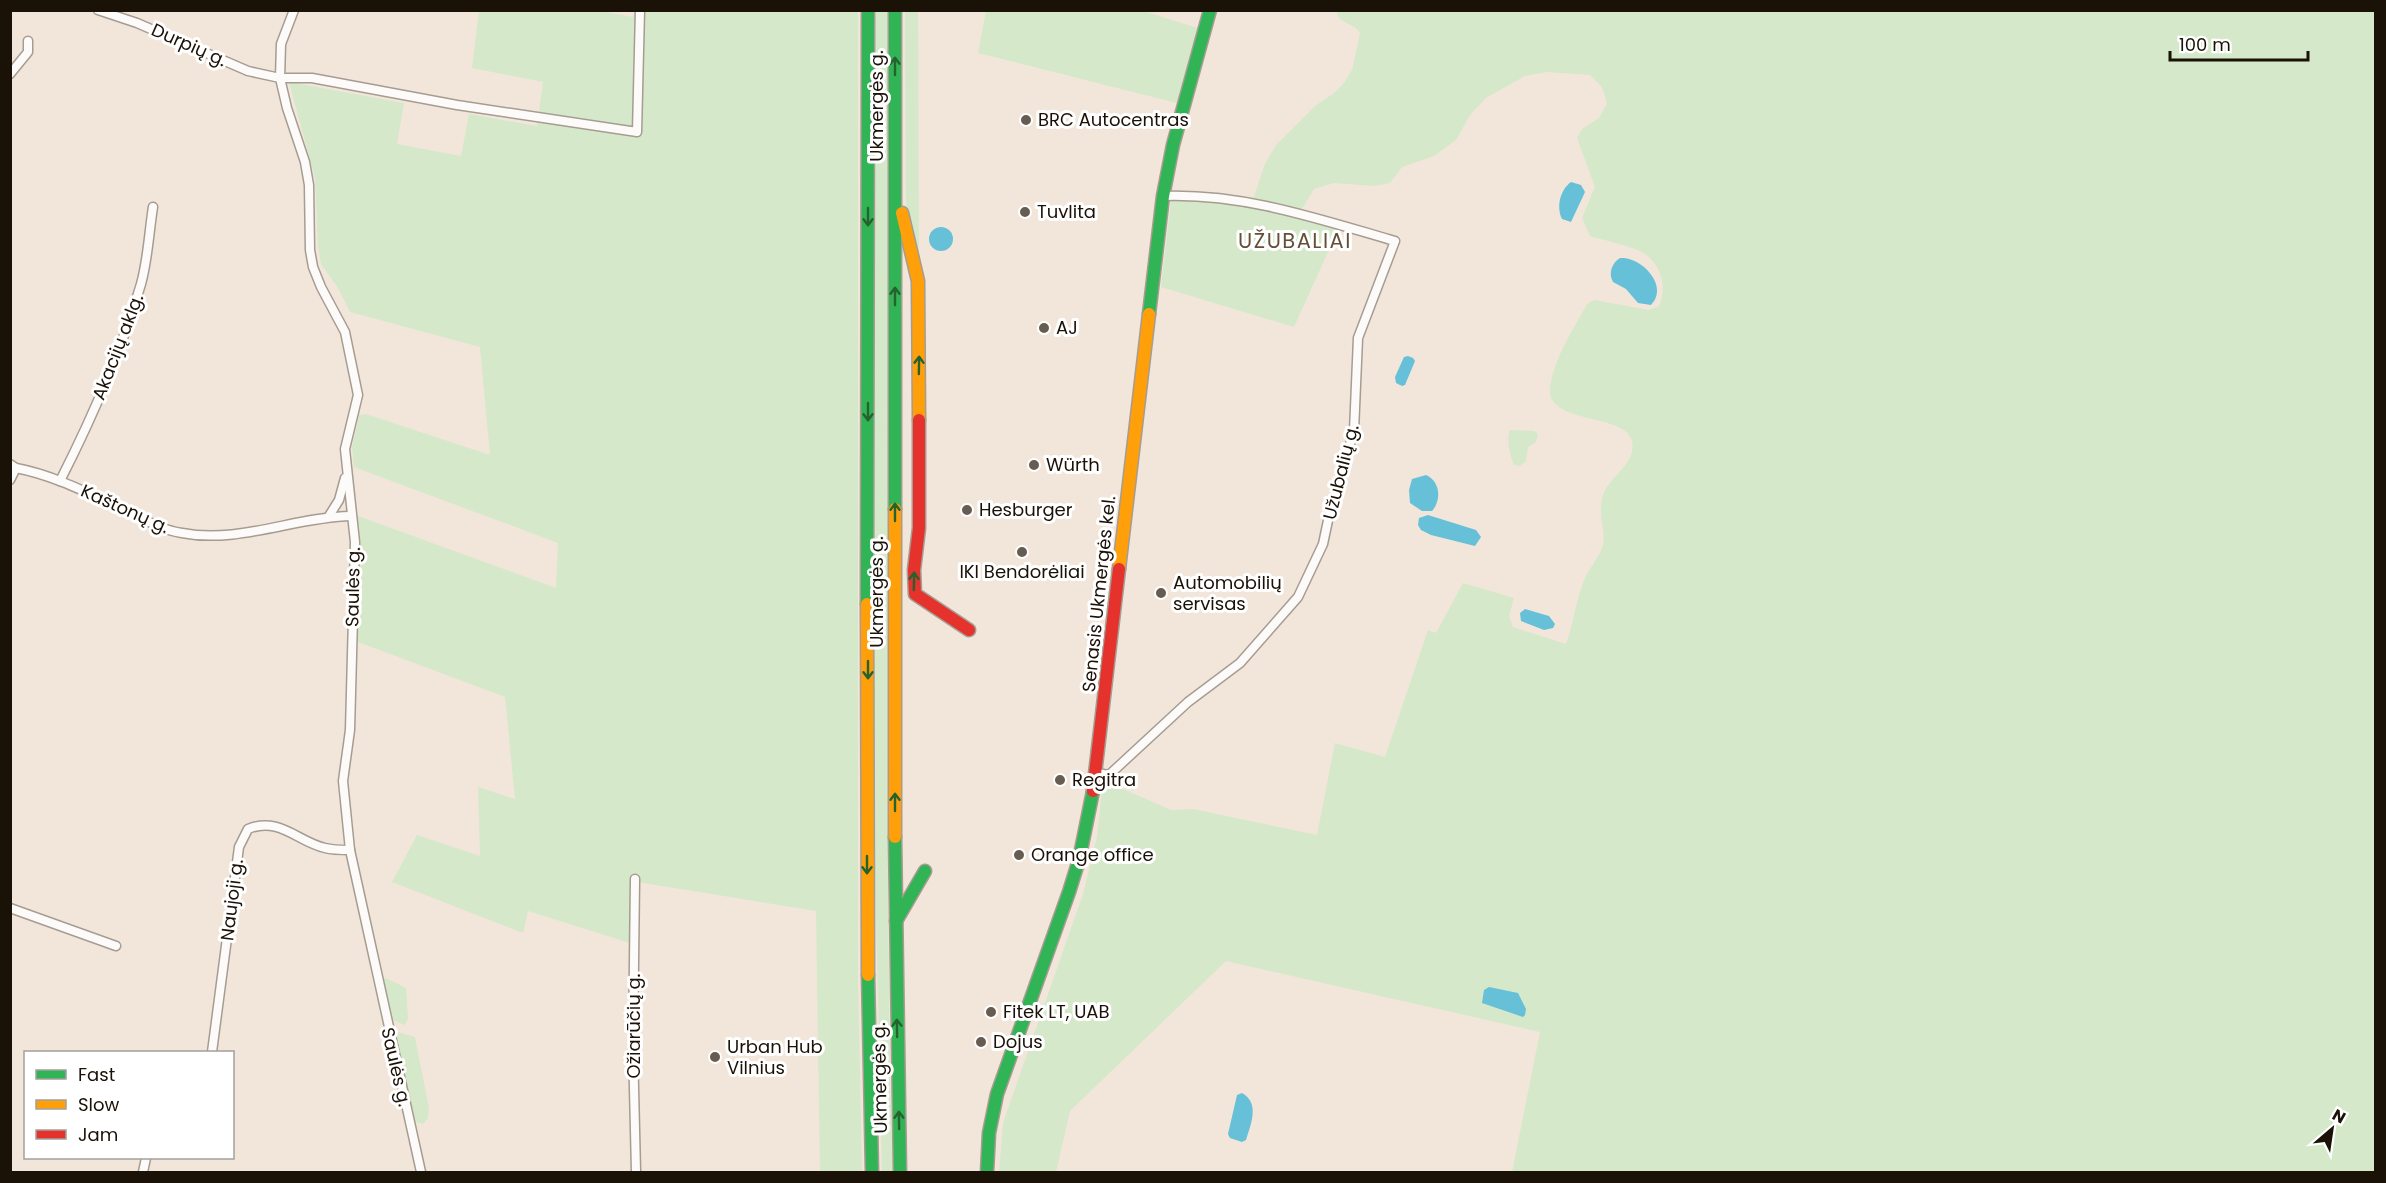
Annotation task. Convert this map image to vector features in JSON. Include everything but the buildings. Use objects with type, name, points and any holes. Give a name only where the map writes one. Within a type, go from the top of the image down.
[{"type":"main road","name":"Ukmergės g.","points":[[868,10],[867,909],[872,1173]]},
{"type":"main road","name":"Ukmergės g.","points":[[895,10],[895,923],[899,1153],[902,1173]]},
{"type":"main road","name":"Senasis Ukmergės kel.","points":[[987,1173],[989,1133],[997,1094],[1079,860],[1097,773],[1163,196],[1176,134],[1210,10]]},
{"type":"main road","points":[[895,155],[903,177],[902,220],[913,258],[920,302],[919,528],[912,585],[915,594],[969,630]]},
{"type":"main road","points":[[895,923],[924,871]]},
{"type":"street","name":"Durpių g.","points":[[98,10],[137,22],[248,71],[280,78],[312,78],[457,105],[637,132],[640,10]]},
{"type":"street","name":"Saulės g.","points":[[294,10],[281,44],[280,78],[305,162],[309,185],[309,250],[313,267],[345,332],[358,395],[345,449],[355,542],[350,730],[343,781],[350,850],[421,1173]]},
{"type":"street","points":[[10,74],[28,52],[28,41]]},
{"type":"street","name":"Užubalių g.","points":[[1097,773],[1109,775],[1188,702],[1240,663],[1298,597],[1323,544],[1338,483],[1351,445],[1354,431],[1358,338],[1395,241],[1276,207],[1203,197],[1163,196]]},
{"type":"street","name":"Akacijų aklg.","points":[[60,481],[86,430],[117,355],[142,283],[153,207]]},
{"type":"street","points":[[10,480],[13,466]]},
{"type":"street","name":"Kaštonų g.","points":[[13,466],[60,481],[148,522],[183,534],[222,535],[329,516],[351,516]]},
{"type":"street","points":[[329,516],[339,500],[346,472]]},
{"type":"street","name":"Naujoji g.","points":[[212,1051],[239,847],[248,829],[256,826],[286,828],[325,848],[350,850]]},
{"type":"street","name":"Ožiarūčių g.","points":[[636,879],[633,1046],[636,1173]]},
{"type":"street","points":[[10,908],[116,946]]},
{"type":"green space","points":[[596,10],[633,17],[634,10],[858,11],[858,977],[862,1172],[820,1172],[816,911],[631,881],[630,943],[528,911],[523,933],[392,882],[417,835],[480,856],[478,787],[515,799],[505,697],[358,642],[358,516],[556,588],[558,543],[354,467],[352,447],[359,415],[366,414],[490,455],[480,347],[350,312],[338,288],[321,264],[315,178],[289,82],[404,103],[397,144],[461,156],[469,114],[537,126],[543,82],[472,68],[479,11]]},
{"type":"green space","points":[[875,11],[889,11],[887,789],[893,1172],[882,1172],[873,789]]},
{"type":"green space","points":[[905,11],[918,11],[919,262],[906,208]]},
{"type":"green space","points":[[986,11],[1143,11],[1198,28],[1177,103],[978,53]]},
{"type":"green space","points":[[1337,11],[2375,11],[2375,1172],[1512,1172],[1540,1032],[1226,961],[1070,1111],[1056,1172],[999,1172],[1003,1123],[1083,894],[1097,837],[1103,780],[1171,810],[1193,809],[1317,835],[1335,743],[1385,757],[1428,630],[1436,633],[1463,583],[1514,598],[1509,616],[1513,627],[1566,644],[1582,586],[1603,545],[1601,502],[1603,495],[1630,456],[1632,441],[1627,432],[1616,426],[1560,408],[1552,400],[1550,388],[1560,355],[1587,304],[1594,300],[1649,310],[1659,306],[1663,292],[1659,271],[1651,259],[1634,249],[1590,236],[1582,218],[1595,187],[1577,138],[1582,129],[1599,118],[1607,103],[1602,87],[1590,75],[1547,72],[1525,76],[1486,98],[1470,115],[1456,140],[1434,156],[1402,167],[1390,183],[1374,186],[1334,183],[1314,189],[1297,217],[1338,230],[1294,327],[1161,287],[1172,191],[1254,197],[1264,166],[1276,145],[1315,106],[1344,83],[1352,70],[1360,33],[1343,21]]},
{"type":"green space","points":[[1510,430],[1534,431],[1538,434],[1536,442],[1528,447],[1526,461],[1520,466],[1514,465],[1511,457],[1508,443]]},
{"type":"green space","points":[[386,978],[406,988],[408,1018],[405,1025],[393,1020],[383,979]]},
{"type":"green space","points":[[398,1032],[415,1037],[429,1108],[428,1118],[423,1124],[415,1122],[396,1036]]},
{"type":"water","points":[[1571,182],[1581,185],[1585,192],[1571,222],[1562,219],[1559,204],[1564,189]]},
{"type":"water","points":[[941,227],[949,231],[953,239],[949,247],[941,251],[933,247],[929,239],[933,231]]},
{"type":"water","points":[[1620,258],[1636,262],[1644,267],[1655,281],[1656,297],[1651,305],[1638,303],[1626,289],[1613,282],[1612,268]]},
{"type":"water","points":[[1408,356],[1415,361],[1405,385],[1402,386],[1396,383],[1395,377],[1404,357]]},
{"type":"water","points":[[1426,475],[1437,486],[1438,491],[1437,502],[1432,511],[1422,511],[1410,503],[1409,490],[1412,479]]},
{"type":"water","points":[[1428,515],[1476,530],[1481,537],[1475,546],[1431,535],[1421,530],[1418,525],[1419,518]]},
{"type":"water","points":[[1525,609],[1549,616],[1555,624],[1553,628],[1544,630],[1521,621],[1520,613]]},
{"type":"water","points":[[1489,987],[1518,993],[1526,1009],[1525,1015],[1523,1017],[1482,1003],[1484,990]]},
{"type":"water","points":[[1242,1093],[1251,1102],[1253,1114],[1246,1140],[1242,1142],[1230,1138],[1228,1134],[1237,1095]]},
{"type":"traffic: fast","points":[[867,604],[868,10]]},
{"type":"traffic: fast","points":[[895,10],[895,509]]},
{"type":"traffic: fast","points":[[1149,314],[1163,196],[1173,145],[1210,10]]},
{"type":"traffic: fast","points":[[987,1172],[989,1133],[997,1094],[1069,892],[1079,860],[1093,791]]},
{"type":"traffic: fast","points":[[895,837],[900,1172]]},
{"type":"traffic: fast","points":[[896,921],[925,871]]},
{"type":"traffic: fast","points":[[868,975],[872,1172]]},
{"type":"traffic: slow","points":[[902,213],[918,281],[919,420]]},
{"type":"traffic: slow","points":[[1119,569],[1149,314]]},
{"type":"traffic: slow","points":[[895,509],[895,837]]},
{"type":"traffic: slow","points":[[867,604],[868,975]]},
{"type":"traffic: jam","points":[[919,420],[919,528],[914,570],[915,594],[969,630]]},
{"type":"traffic: jam","points":[[1093,791],[1119,569]]},
{"type":"place","name":"BRC Autocentras","points":[[1026,120]]},
{"type":"place","name":"Tuvlita","points":[[1025,212]]},
{"type":"place","name":"AJ","points":[[1044,328]]},
{"type":"place","name":"Würth","points":[[1034,465]]},
{"type":"place","name":"Hesburger","points":[[967,510]]},
{"type":"place","name":"IKI Bendorėliai","points":[[1022,552]]},
{"type":"place","name":"Automobilių servisas","points":[[1161,593]]},
{"type":"place","name":"Regitra","points":[[1060,780]]},
{"type":"place","name":"Orange office","points":[[1019,855]]},
{"type":"place","name":"Fitek LT, UAB","points":[[991,1012]]},
{"type":"place","name":"Dojus","points":[[981,1042]]},
{"type":"place","name":"Urban Hub Vilnius","points":[[715,1057]]},
{"type":"district","name":"UŽUBALIAI","points":[[1295,241]]}]
